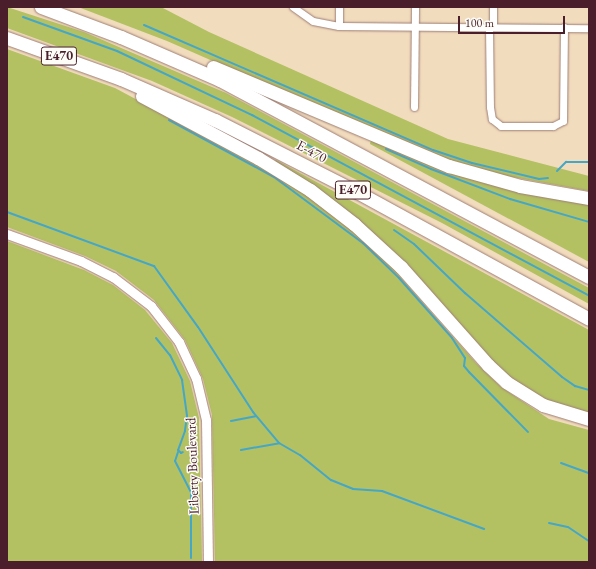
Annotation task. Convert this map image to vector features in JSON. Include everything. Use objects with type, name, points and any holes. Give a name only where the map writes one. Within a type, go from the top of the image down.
[{"type":"highway","name":"E-470","points":[[41,7],[98,27],[189,66],[260,100],[589,277]]},
{"type":"highway","points":[[98,27],[117,27],[449,166],[520,186],[589,198]]},
{"type":"highway","name":"E-470","points":[[7,38],[110,75],[174,101],[263,143],[589,319]]},
{"type":"highway","points":[[110,75],[132,91],[277,169],[338,211],[409,274],[493,370],[515,388],[543,405],[552,414],[589,424]]},
{"type":"highway","points":[[543,405],[589,418]]},
{"type":"street","points":[[293,7],[313,21],[339,26],[589,28]]},
{"type":"street","points":[[339,26],[340,7]]},
{"type":"street","points":[[414,7],[414,107]]},
{"type":"street","points":[[492,7],[490,107],[492,119],[502,126],[553,126],[563,121],[564,27]]},
{"type":"street","name":"Liberty Boulevard","points":[[7,234],[82,262],[113,277],[147,302],[176,338],[196,378],[206,420],[208,562]]},
{"type":"green space","points":[[7,7],[84,32],[226,93],[589,288],[589,304],[442,223],[232,117],[152,81],[7,28]]},
{"type":"green space","points":[[78,7],[161,7],[209,32],[448,139],[589,176],[589,191],[480,171],[400,143],[167,41]]},
{"type":"green space","points":[[7,49],[115,88],[283,178],[374,247],[476,363],[501,387],[549,419],[589,430],[589,562],[215,562],[212,415],[203,379],[185,340],[154,300],[116,271],[85,256],[7,227]]},
{"type":"green space","points":[[371,139],[589,203],[589,262],[370,144]]},
{"type":"green space","points":[[276,160],[589,330],[589,413],[547,401],[502,372],[430,292],[273,162]]},
{"type":"green space","points":[[7,241],[84,270],[113,285],[145,310],[172,343],[190,381],[199,418],[202,562],[7,562]]},
{"type":"waterway","points":[[23,17],[117,51],[252,115],[589,296]]},
{"type":"waterway","points":[[144,25],[433,150],[472,163],[539,179],[548,178]]},
{"type":"waterway","points":[[169,120],[274,177],[363,243],[399,278],[452,338],[465,358],[464,366],[469,372],[528,432]]},
{"type":"waterway","points":[[386,149],[431,169],[510,199],[589,222]]},
{"type":"waterway","points":[[557,171],[566,162],[589,162]]},
{"type":"waterway","points":[[7,212],[154,266],[198,327],[253,412],[279,443],[300,455],[331,480],[353,489],[382,491],[484,529]]},
{"type":"waterway","points":[[394,230],[414,244],[465,293],[562,377],[575,386],[589,390]]},
{"type":"waterway","points":[[156,338],[170,355],[182,380],[187,416],[185,431],[178,450],[181,453],[183,452]]},
{"type":"waterway","points":[[231,421],[256,416]]},
{"type":"waterway","points":[[241,450],[279,443]]},
{"type":"waterway","points":[[178,452],[175,461],[191,493],[191,558]]},
{"type":"waterway","points":[[561,463],[589,473]]},
{"type":"waterway","points":[[549,523],[568,527],[589,541]]}]
